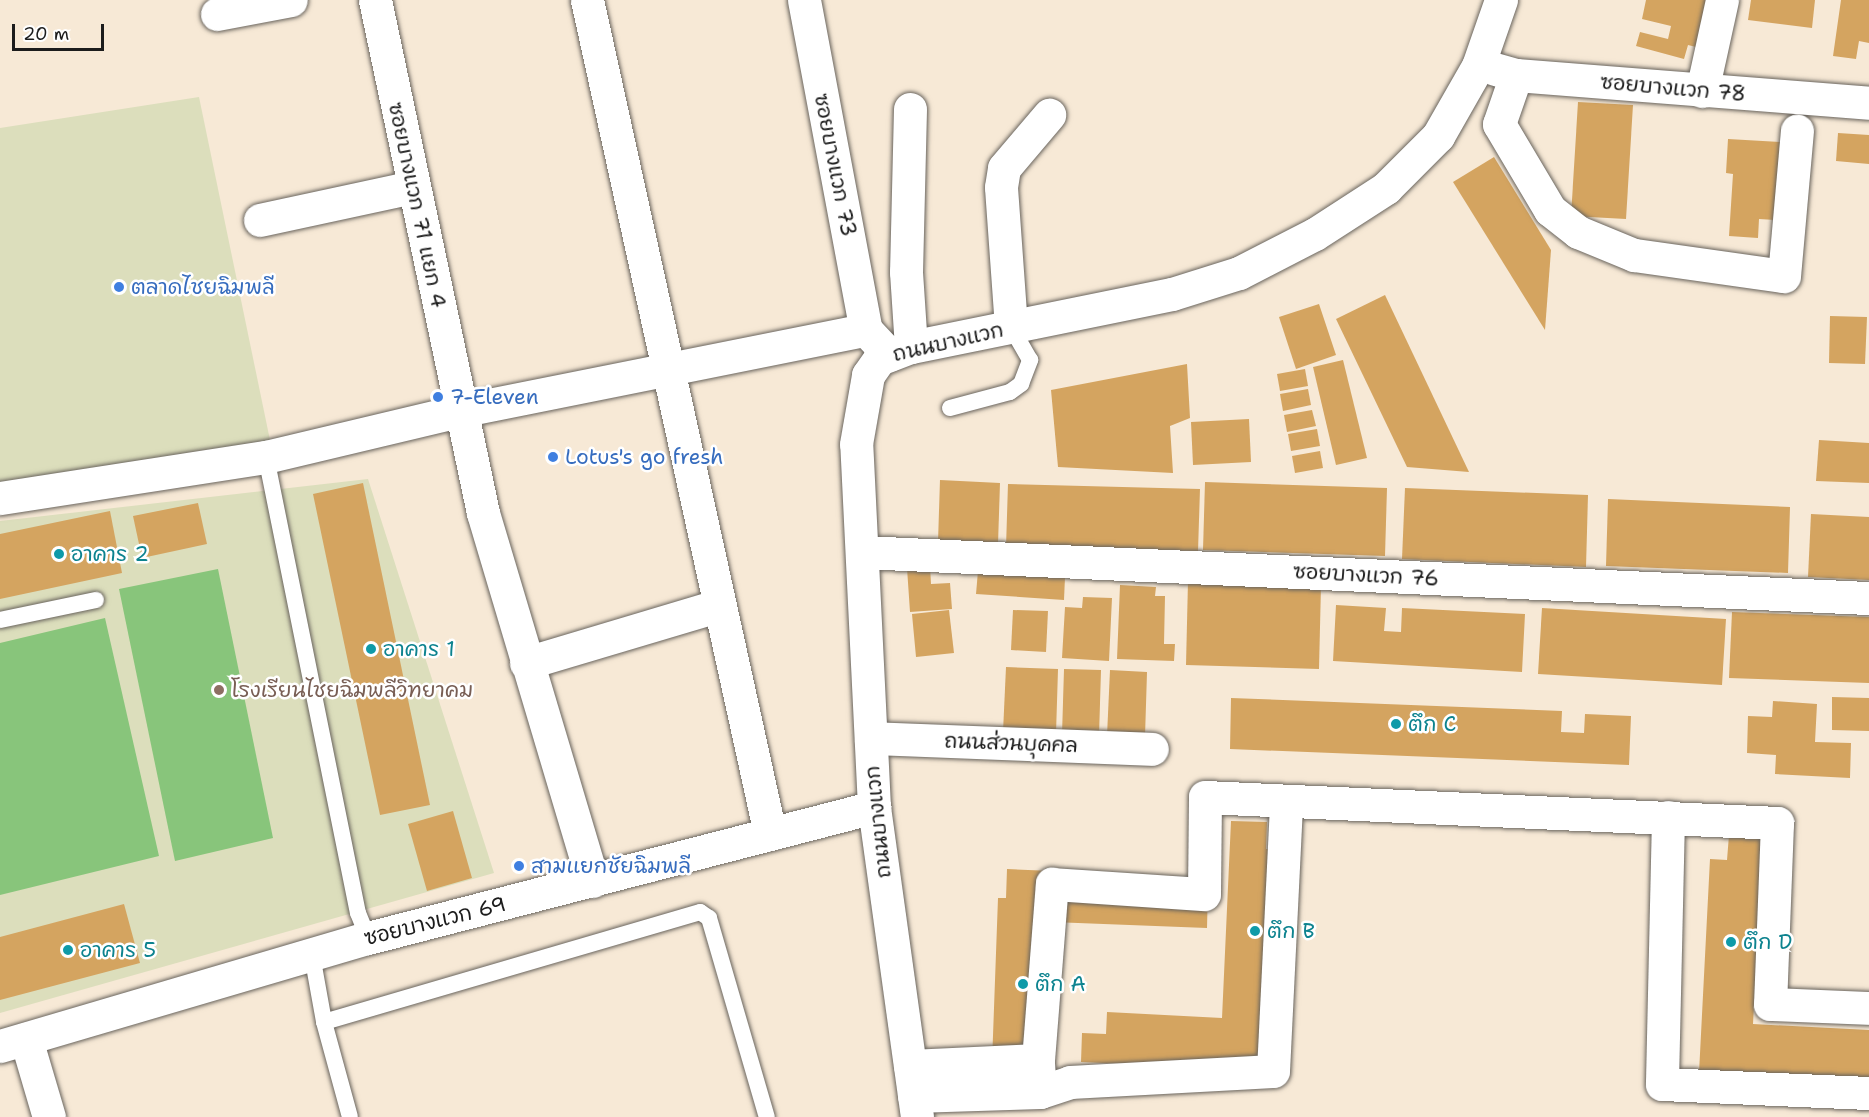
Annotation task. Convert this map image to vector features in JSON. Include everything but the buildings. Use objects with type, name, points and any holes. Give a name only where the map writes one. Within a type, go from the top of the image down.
[{"type":"street","points":[[218,14],[291,0]]},
{"type":"street","name":"ซอยบางแวก 71 แยก 4","points":[[375,0],[459,411],[483,513],[593,881]]},
{"type":"street","points":[[587,0],[665,370],[770,834]]},
{"type":"street","name":"ซอยบางแวก 73","points":[[804,0],[866,330]]},
{"type":"street","name":"ถนนบางแวก","points":[[913,1093],[874,807],[856,444],[861,400],[868,375],[879,359],[900,351],[1172,294],[1239,273],[1289,249],[1386,188],[1415,162],[1461,102],[1478,66],[1501,0]]},
{"type":"street","points":[[1702,91],[1722,0]]},
{"type":"street","name":"ซอยบางแวก 78","points":[[1478,66],[1516,75],[1869,104]]},
{"type":"street","points":[[1516,75],[1499,123],[1550,210],[1578,232],[1634,255],[1784,276],[1797,131]]},
{"type":"street","points":[[0,498],[266,457],[459,411],[866,330],[900,351],[906,272],[910,108]]},
{"type":"street","points":[[1011,327],[1001,187],[1004,168],[1049,115]]},
{"type":"street","points":[[260,220],[413,188]]},
{"type":"street","name":"ซอยบางแวก 76","points":[[862,552],[1869,598]]},
{"type":"street","points":[[526,663],[717,606]]},
{"type":"street","name":"ถนนส่วนบุคคล","points":[[871,738],[1152,749]]},
{"type":"street","points":[[1039,1076],[1052,884],[1204,894],[1205,797],[1286,803],[1777,823],[1770,1004],[1869,1008]]},
{"type":"street","points":[[913,1093],[1039,1076],[1070,1082],[1273,1071],[1286,803]]},
{"type":"street","name":"ซอยบางแวก 69","points":[[13,1042],[368,938],[874,807]]},
{"type":"street","points":[[1668,817],[1662,1084],[1869,1093]]},
{"type":"street","points":[[13,1042],[49,1117]]},
{"type":"lane","points":[[950,408],[1010,392],[1021,384],[1030,360],[1011,327]]},
{"type":"lane","points":[[266,457],[358,913],[368,938]]},
{"type":"lane","points":[[0,620],[96,600]]},
{"type":"lane","points":[[324,1022],[700,912],[709,918],[766,1117]]},
{"type":"lane","points":[[312,955],[324,1022],[350,1117]]},
{"type":"shaded area","name":"ตลาดไชยฉิมพลี","points":[[199,97],[271,445],[0,485],[0,128]]},
{"type":"shaded area","name":"โรงเรียนไชยฉิมพลีวิทยาคม","points":[[368,479],[494,873],[0,1013],[0,521]]},
{"type":"green space","points":[[218,569],[273,838],[175,861],[119,589]]},
{"type":"green space","points":[[105,618],[159,856],[0,895],[0,643]]},
{"type":"place","name":"ตลาดไชยฉิมพลี","points":[[119,287]]},
{"type":"place","name":"7-Eleven","points":[[438,397]]},
{"type":"place","name":"Lotus's go fresh","points":[[553,457]]},
{"type":"place","name":"อาคาร 2","points":[[59,554]]},
{"type":"place","name":"อาคาร 1","points":[[371,649]]},
{"type":"place","name":"โรงเรียนไชยฉิมพลีวิทยาคม","points":[[219,690]]},
{"type":"place","name":"ตึก C","points":[[1396,724]]},
{"type":"place","name":"สามแยกชัยฉิมพลี","points":[[519,866]]},
{"type":"place","name":"ตึก B","points":[[1255,931]]},
{"type":"place","name":"ตึก D","points":[[1731,942]]},
{"type":"place","name":"อาคาร 5","points":[[68,950]]},
{"type":"place","name":"ตึก A","points":[[1023,984]]}]
